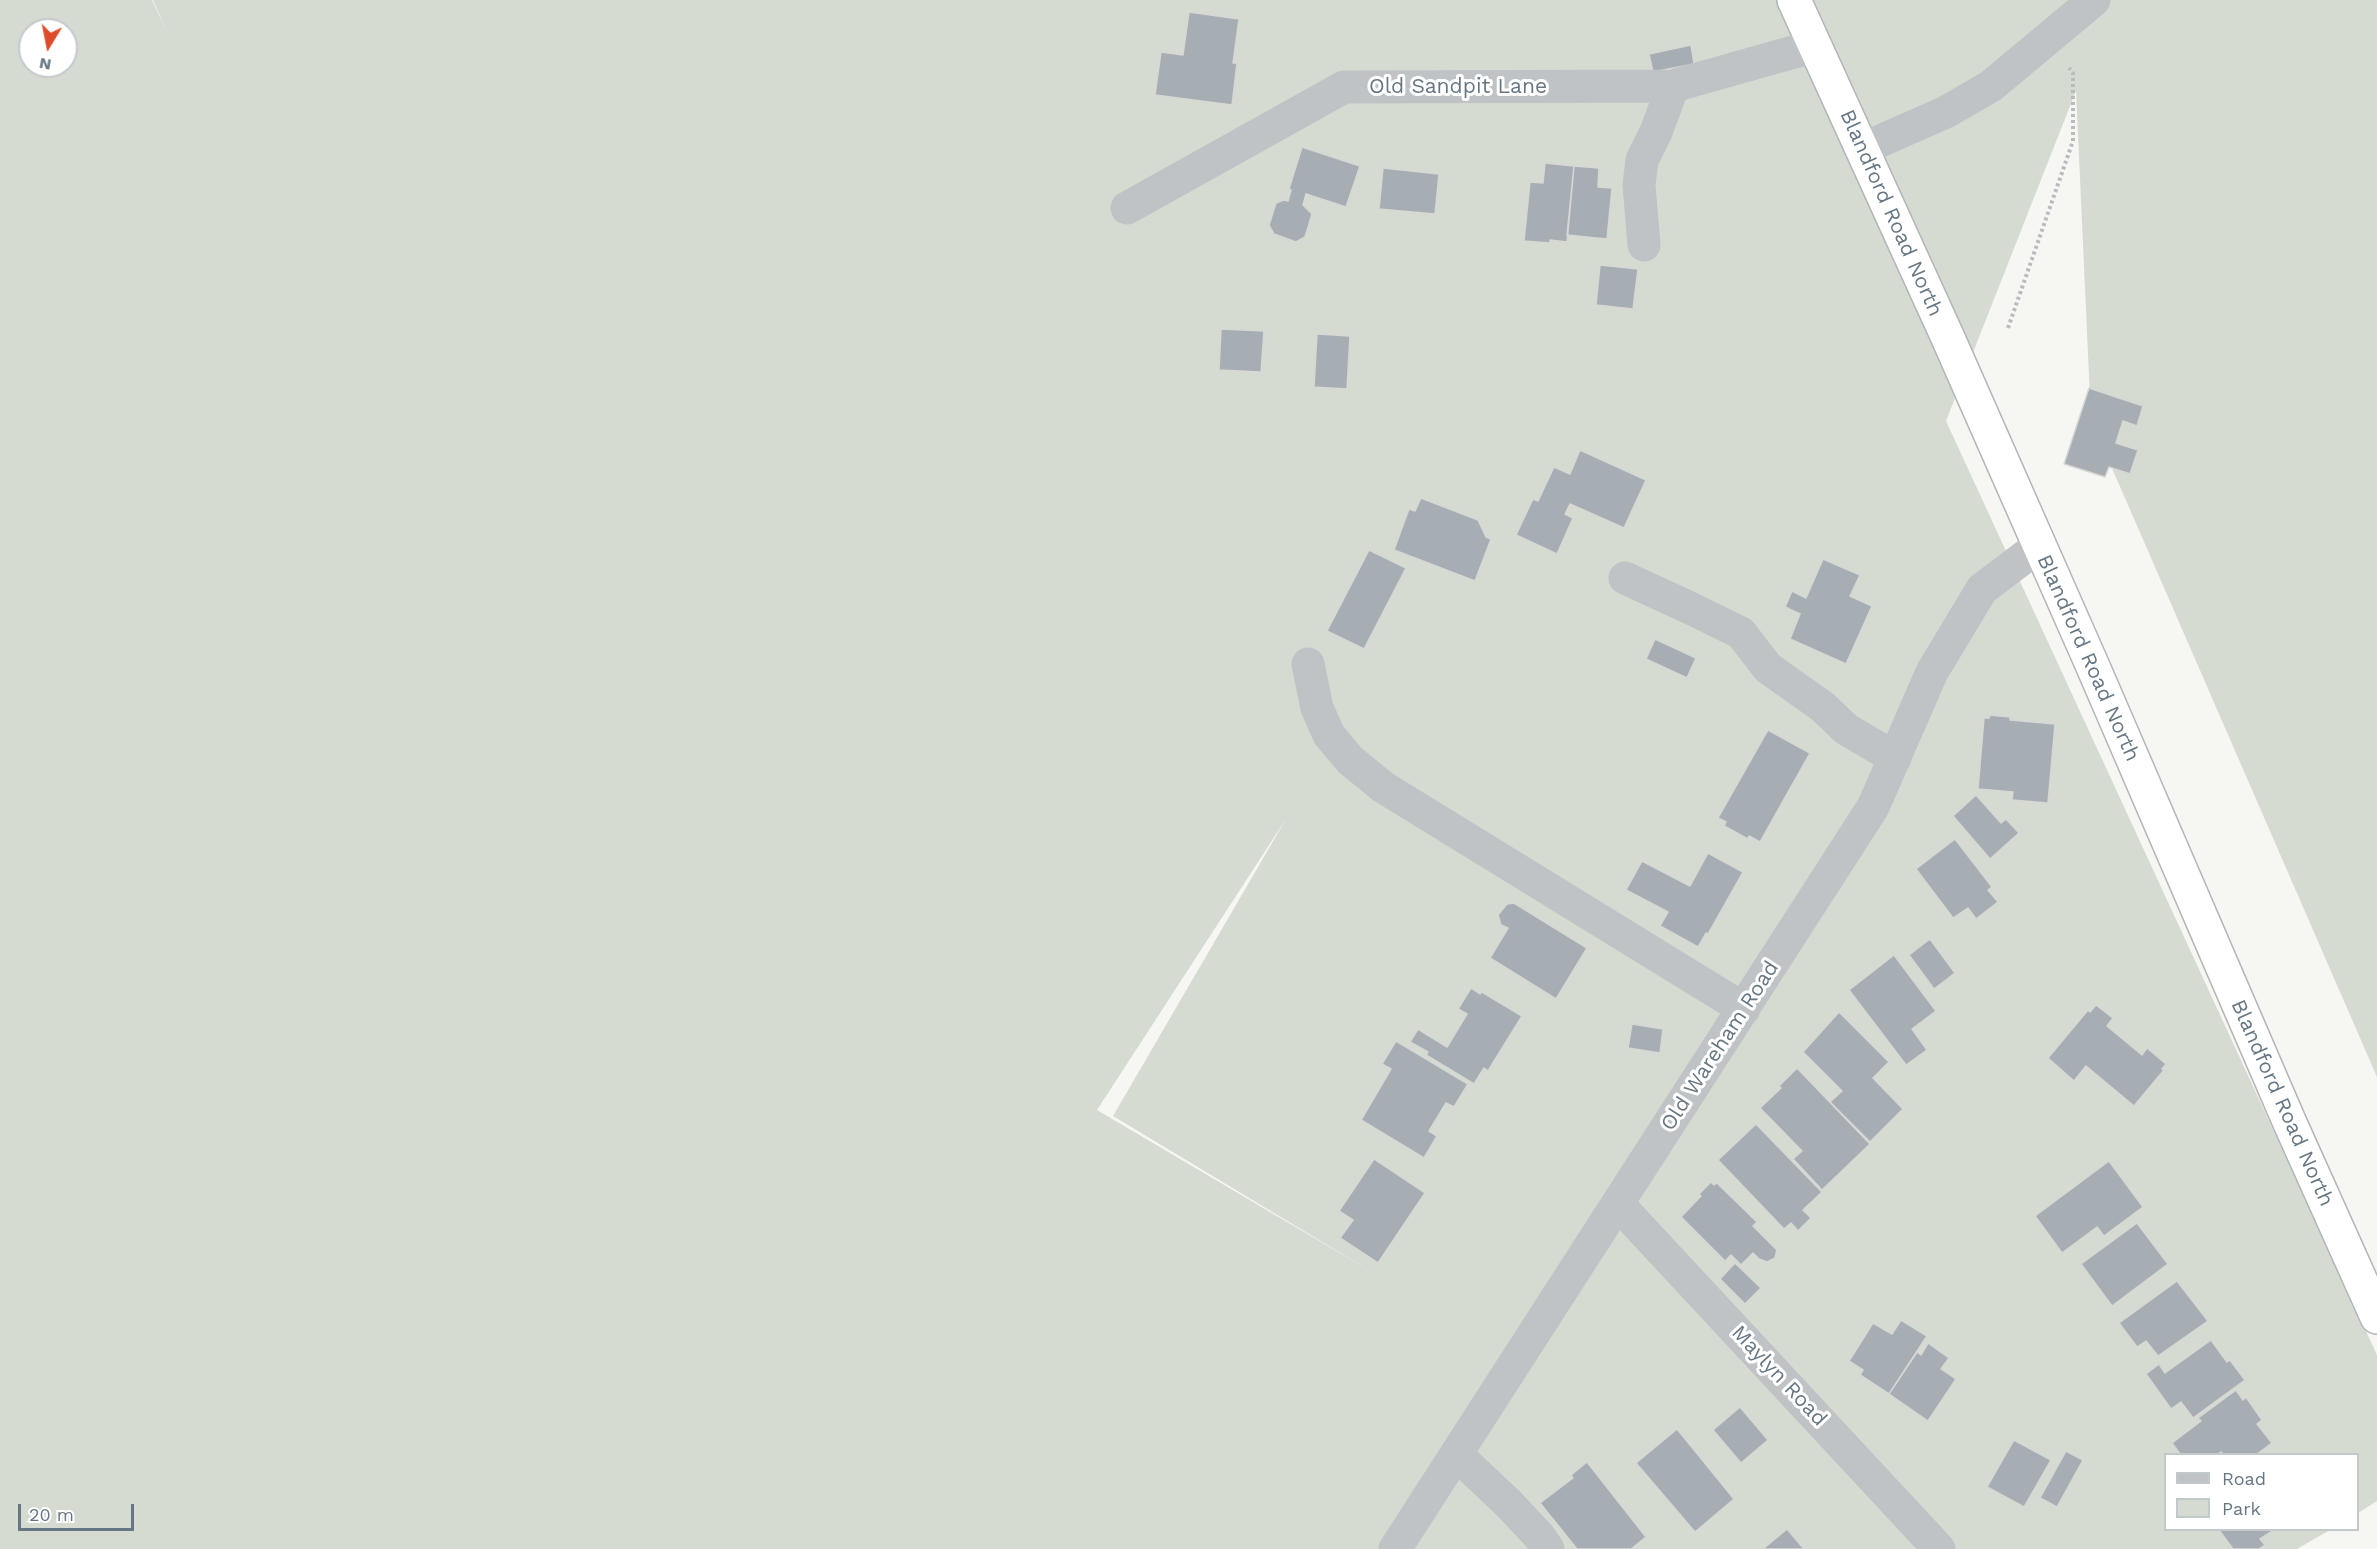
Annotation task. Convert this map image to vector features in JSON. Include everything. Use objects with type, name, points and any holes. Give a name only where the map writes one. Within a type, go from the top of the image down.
[{"type":"highway","name":"Blandford Road North","points":[[1794,0],[2094,669],[2289,1121],[2377,1317]]},
{"type":"street","points":[[1862,149],[1946,112],[1990,86],[2094,0]]},
{"type":"street","name":"Old Sandpit Lane","points":[[1127,208],[1344,87],[1673,86],[1815,46]]},
{"type":"street","points":[[1644,245],[1639,185],[1642,160],[1664,114],[1673,86]]},
{"type":"street","name":"Old Wareham Road","points":[[1395,1549],[1873,807],[1932,672],[1982,589],[2039,546]]},
{"type":"street","points":[[1624,578],[1688,606],[1741,633],[1768,668],[1823,707],[1846,729],[1894,758]]},
{"type":"street","points":[[1308,664],[1317,708],[1329,735],[1350,760],[1383,787],[1744,1009]]},
{"type":"street","name":"Maylyn Road","points":[[1618,1204],[1939,1549]]},
{"type":"street","points":[[1456,1454],[1509,1504],[1548,1549]]},
{"type":"path","points":[[2008,328],[2073,141],[2073,73],[2051,36]]},
{"type":"green space","points":[[0,0],[152,0],[168,34],[153,0],[2377,0],[2377,1077],[2091,420],[2076,91],[1946,421],[2377,1355],[2377,1501],[2359,1512],[2359,1453],[2164,1453],[2164,1531],[2328,1531],[2297,1549],[0,1549]],"holes":[[[1286,819],[1113,1116],[1372,1272],[1097,1110]]]},
{"type":"building","points":[[1189,12],[1239,19],[1233,63],[1237,63],[1232,105],[1155,95],[1161,52],[1183,55]]},
{"type":"building","points":[[1691,45],[1694,64],[1653,72],[1649,54]]},
{"type":"building","points":[[1302,147],[1360,166],[1346,207],[1306,194],[1303,205],[1312,214],[1305,237],[1296,242],[1274,234],[1269,225],[1276,203],[1288,201],[1291,190],[1289,189]]},
{"type":"building","points":[[1545,163],[1574,166],[1567,242],[1524,241],[1530,182],[1543,183]]},
{"type":"building","points":[[1574,166],[1599,168],[1598,187],[1612,188],[1607,239],[1567,235]]},
{"type":"building","points":[[1383,168],[1439,174],[1435,214],[1379,209]]},
{"type":"building","points":[[1600,265],[1638,269],[1633,309],[1596,305]]},
{"type":"building","points":[[1221,329],[1264,331],[1261,372],[1219,370]]},
{"type":"building","points":[[1317,334],[1350,336],[1347,389],[1314,387]]},
{"type":"building","points":[[2089,388],[2143,406],[2137,426],[2123,421],[2116,443],[2138,450],[2130,474],[2109,467],[2105,477],[2064,464]]},
{"type":"building","points":[[1580,450],[1646,480],[1624,528],[1570,504],[1565,514],[1573,518],[1557,554],[1516,535],[1533,499],[1538,501],[1554,467],[1570,474]]},
{"type":"building","points":[[1421,498],[1478,520],[1486,537],[1491,539],[1475,581],[1394,550],[1409,509],[1415,511]]},
{"type":"building","points":[[1369,550],[1406,568],[1364,649],[1327,631]]},
{"type":"building","points":[[1823,559],[1860,575],[1850,596],[1872,606],[1846,664],[1790,639],[1800,614],[1785,607],[1792,591],[1806,598]]},
{"type":"building","points":[[1655,639],[1696,658],[1687,678],[1646,659]]},
{"type":"building","points":[[1990,715],[2010,717],[2010,720],[2055,724],[2048,803],[2012,800],[2013,792],[1978,789],[1984,718],[1989,718]]},
{"type":"building","points":[[1768,730],[1810,753],[1760,842],[1749,836],[1748,839],[1724,826],[1726,822],[1718,818]]},
{"type":"building","points":[[1976,795],[2001,823],[2006,819],[2019,833],[1990,859],[1953,816]]},
{"type":"building","points":[[1955,839],[1992,887],[1988,890],[1998,902],[1976,919],[1968,908],[1953,918],[1916,869]]},
{"type":"building","points":[[1708,853],[1743,872],[1708,934],[1706,933],[1698,947],[1660,926],[1668,912],[1626,890],[1642,861],[1690,886]]},
{"type":"building","points":[[1514,903],[1587,948],[1556,999],[1490,958],[1508,928],[1501,925],[1498,915],[1507,904]]},
{"type":"building","points":[[1930,939],[1955,973],[1934,989],[1909,955]]},
{"type":"building","points":[[1894,955],[1936,1011],[1912,1029],[1927,1050],[1906,1065],[1849,990]]},
{"type":"building","points":[[1471,988],[1522,1016],[1488,1071],[1484,1068],[1474,1084],[1426,1055],[1428,1052],[1410,1042],[1418,1029],[1447,1047],[1467,1014],[1458,1009]]},
{"type":"building","points":[[2096,1005],[2113,1018],[2107,1026],[2142,1055],[2147,1048],[2166,1064],[2162,1069],[2164,1070],[2134,1106],[2086,1066],[2074,1081],[2048,1058],[2088,1010],[2090,1012]]},
{"type":"building","points":[[1839,1012],[1889,1062],[1873,1078],[1903,1109],[1870,1142],[1830,1102],[1842,1091],[1803,1052]]},
{"type":"building","points":[[1632,1024],[1663,1029],[1660,1053],[1628,1048]]},
{"type":"building","points":[[1396,1041],[1468,1084],[1454,1107],[1446,1103],[1429,1131],[1437,1136],[1424,1158],[1361,1120],[1391,1069],[1382,1064]]},
{"type":"building","points":[[1797,1068],[1870,1144],[1822,1190],[1793,1159],[1802,1151],[1760,1108],[1781,1088],[1779,1086]]},
{"type":"building","points":[[1756,1124],[1822,1192],[1803,1210],[1811,1218],[1798,1231],[1791,1223],[1784,1229],[1718,1160]]},
{"type":"building","points":[[1374,1159],[1425,1193],[1378,1263],[1340,1238],[1353,1220],[1339,1211]]},
{"type":"building","points":[[2109,1161],[2143,1207],[2104,1236],[2097,1227],[2062,1253],[2035,1216]]},
{"type":"building","points":[[1711,1182],[1714,1185],[1717,1183],[1757,1222],[1753,1226],[1777,1250],[1775,1258],[1767,1262],[1759,1259],[1753,1253],[1741,1265],[1731,1255],[1725,1261],[1681,1217]]},
{"type":"building","points":[[2137,1223],[2168,1264],[2112,1306],[2081,1264]]},
{"type":"building","points":[[1735,1263],[1761,1288],[1745,1304],[1720,1279]]},
{"type":"building","points":[[2177,1281],[2208,1321],[2158,1356],[2146,1341],[2137,1347],[2119,1323]]},
{"type":"building","points":[[1901,1320],[1927,1336],[1889,1394],[1860,1375],[1863,1370],[1849,1361],[1873,1323],[1892,1334]]},
{"type":"building","points":[[2211,1340],[2227,1362],[2230,1360],[2245,1380],[2193,1418],[2181,1402],[2171,1409],[2146,1374],[2159,1364],[2165,1373]]},
{"type":"building","points":[[1928,1343],[1949,1358],[1941,1369],[1956,1379],[1928,1421],[1889,1394],[1917,1352],[1921,1355]]},
{"type":"building","points":[[2236,1390],[2243,1400],[2246,1397],[2262,1420],[2257,1424],[2272,1443],[2258,1453],[2179,1453],[2172,1443],[2201,1421],[2198,1418]]},
{"type":"building","points":[[1740,1407],[1768,1440],[1741,1463],[1713,1430]]},
{"type":"building","points":[[1677,1429],[1734,1499],[1695,1532],[1636,1463]]},
{"type":"building","points":[[2014,1440],[2051,1460],[2024,1507],[1987,1487]]},
{"type":"building","points":[[2066,1451],[2083,1460],[2057,1507],[2040,1498]]},
{"type":"building","points":[[1587,1462],[1646,1537],[1631,1549],[1577,1549],[1540,1503],[1573,1478],[1571,1475]]},
{"type":"building","points":[[1787,1529],[1804,1549],[1763,1549]]},
{"type":"building","points":[[2220,1531],[2272,1531],[2260,1539],[2265,1545],[2259,1549],[2233,1549]]}]
